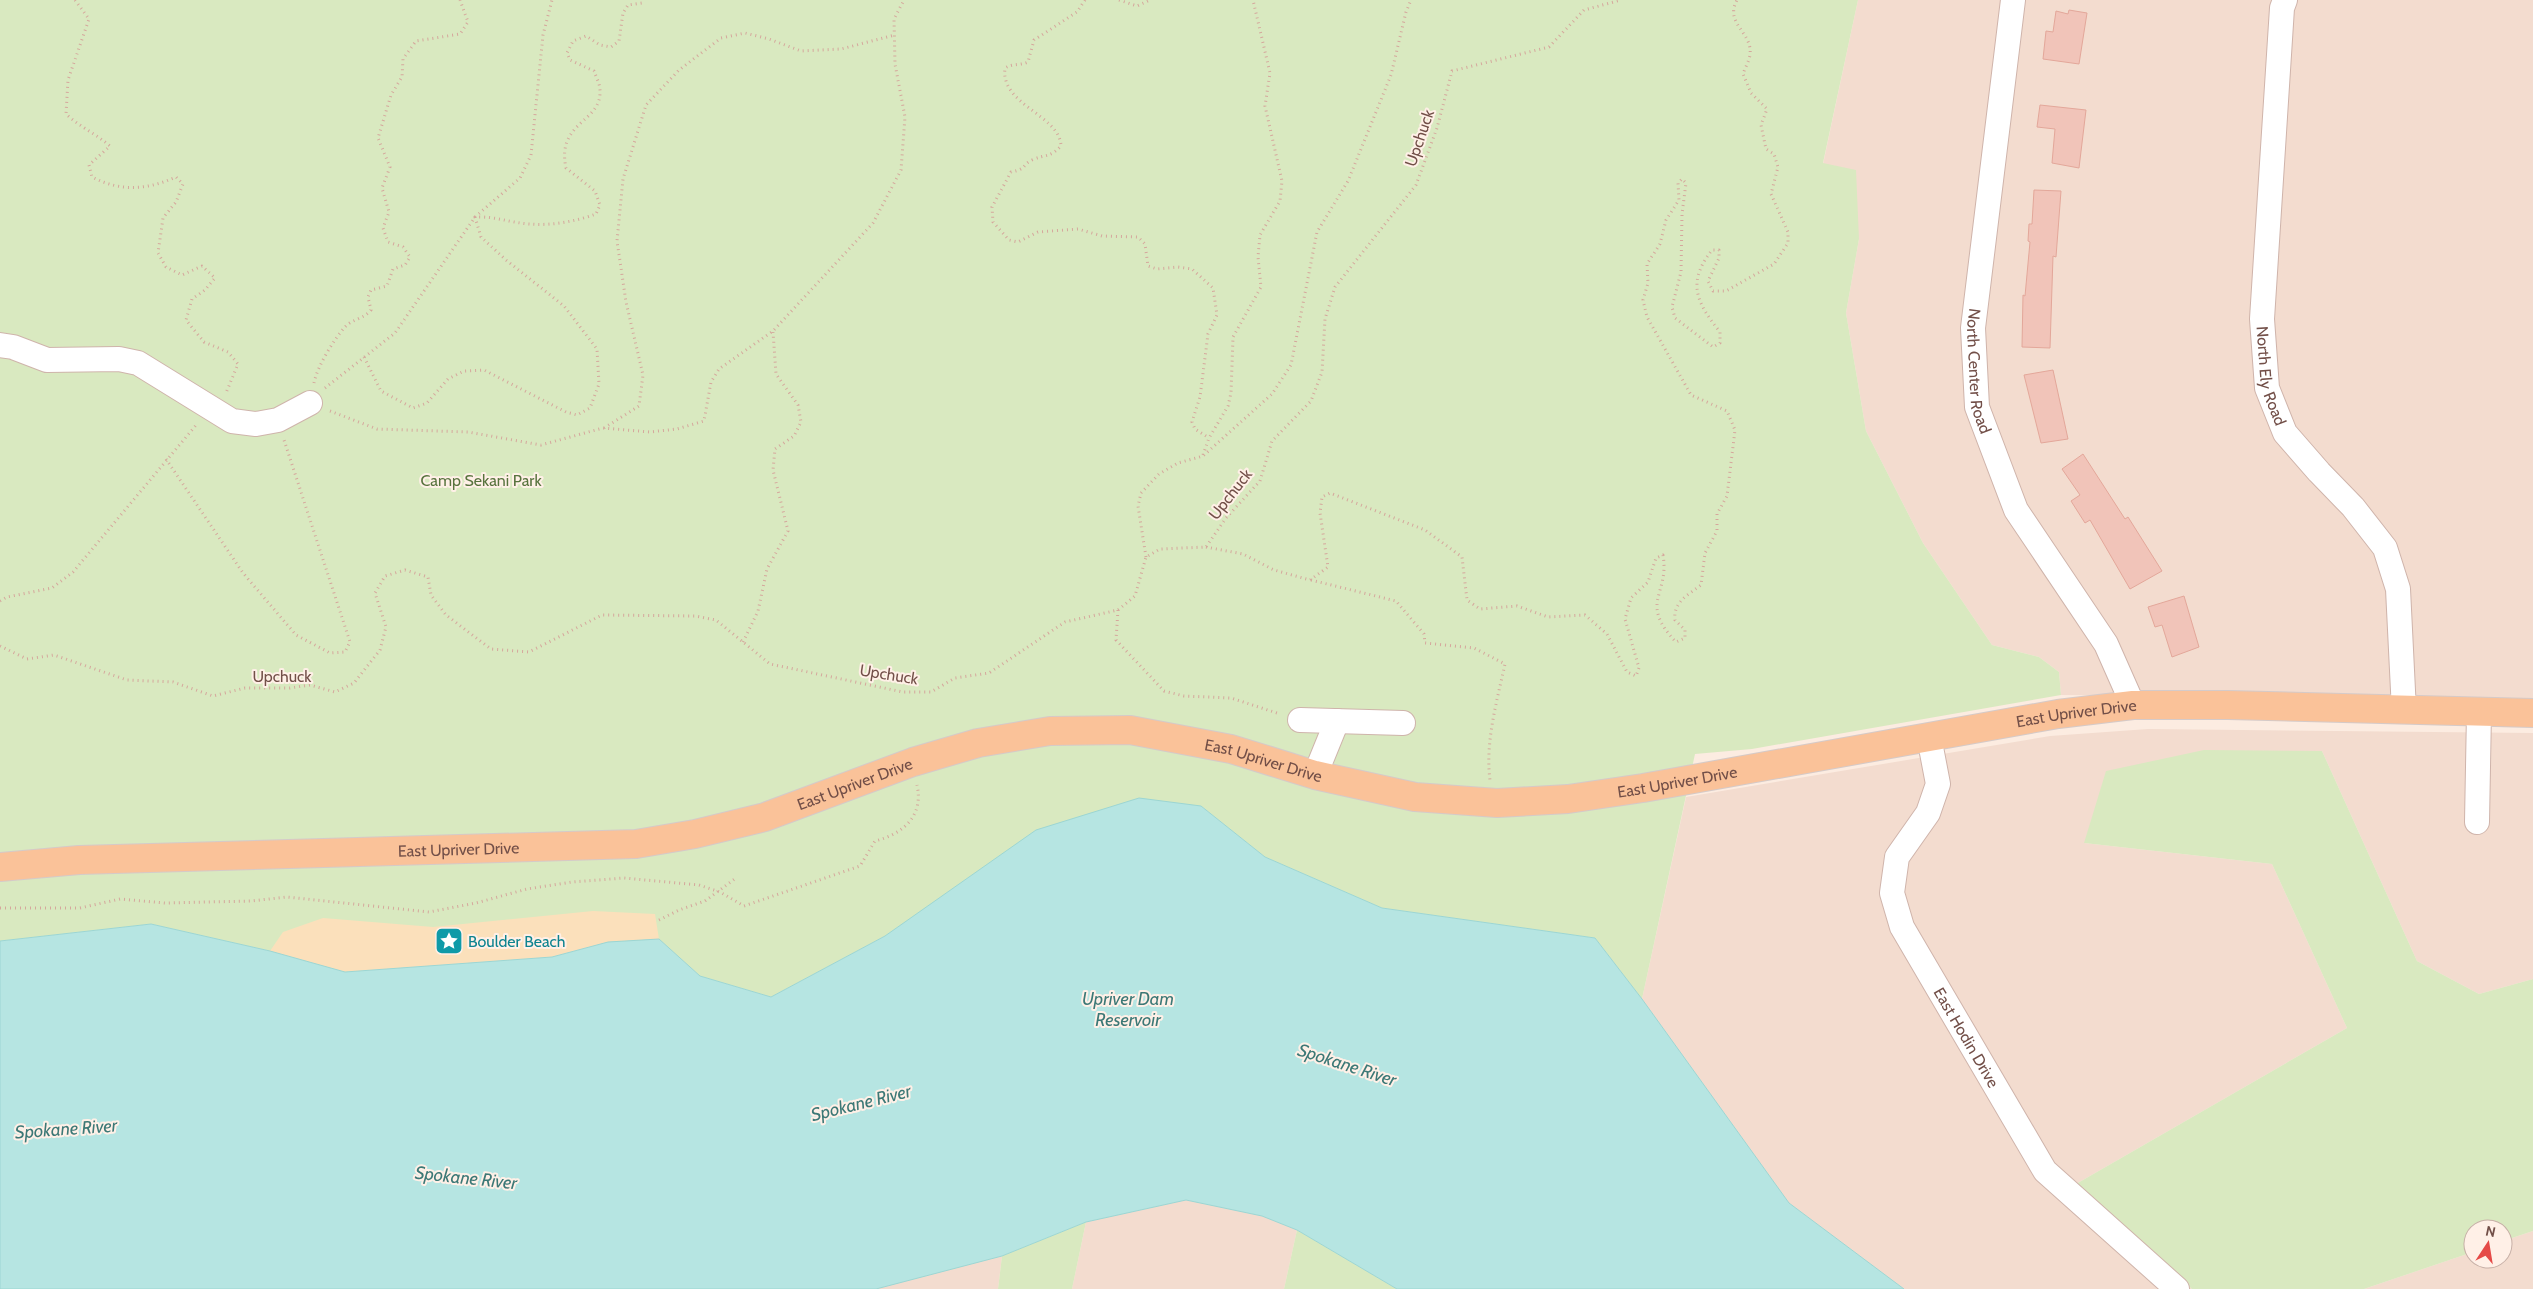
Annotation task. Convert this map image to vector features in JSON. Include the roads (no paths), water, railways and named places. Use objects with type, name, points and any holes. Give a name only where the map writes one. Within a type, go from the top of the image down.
[{"type":"main road","name":"East Upriver Drive","points":[[0,867],[79,860],[636,844],[695,834],[765,817],[913,762],[978,743],[1050,731],[1130,730],[1231,749],[1315,775],[1415,797],[1497,803],[1568,799],[1643,788],[2058,714],[2133,705],[2228,704],[2533,712]]},
{"type":"street","name":"North Center Road","points":[[2012,0],[1973,328],[1977,407],[2016,510],[2106,644],[2133,705]]},
{"type":"street","name":"North Ely Road","points":[[2285,0],[2282,8],[2262,319],[2267,388],[2285,433],[2318,472],[2353,507],[2385,548],[2398,589],[2404,710]]},
{"type":"street","points":[[0,345],[13,347],[47,360],[119,359],[138,364],[217,409],[232,421],[256,424],[278,420],[310,403]]},
{"type":"street","points":[[2476,822],[2479,712]]},
{"type":"street","points":[[1300,720],[1403,723]]},
{"type":"street","points":[[1315,775],[1337,721]]},
{"type":"street","name":"East Hodin Drive","points":[[1929,737],[1938,784],[1928,813],[1896,857],[1892,894],[1902,927],[2045,1171],[2178,1289]]},
{"type":"water","name":"Upriver Dam Reservoir","points":[[1139,798],[1201,806],[1265,857],[1382,908],[1595,938],[1642,999],[1789,1203],[1904,1289],[1397,1289],[1297,1230],[1262,1216],[1186,1200],[1086,1222],[1002,1256],[876,1289],[0,1289],[0,941],[151,924],[270,951],[345,972],[552,957],[608,942],[659,939],[700,976],[771,997],[885,936],[1036,830]]},
{"type":"place","name":"Boulder Beach","points":[[449,941]]},
{"type":"park label","name":"Camp Sekani Park","points":[[481,480]]},
{"type":"water label","name":"Spokane River","points":[[1347,1065]]},
{"type":"water label","name":"Spokane River","points":[[861,1103]]},
{"type":"water label","name":"Spokane River","points":[[66,1129]]},
{"type":"water label","name":"Spokane River","points":[[466,1178]]}]
